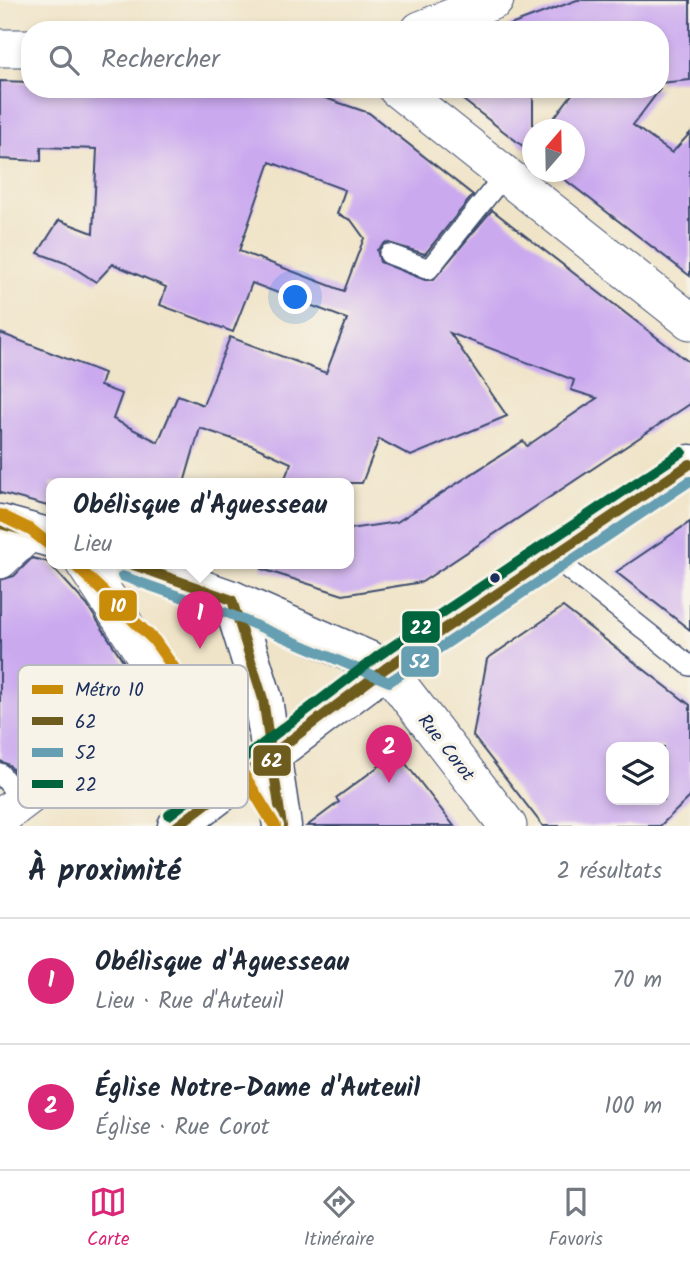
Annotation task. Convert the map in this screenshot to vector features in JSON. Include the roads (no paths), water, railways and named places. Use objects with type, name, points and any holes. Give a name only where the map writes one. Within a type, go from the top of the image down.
[{"type":"street","points":[[442,21],[495,0]]},
{"type":"street","points":[[0,48],[21,48]]},
{"type":"street","points":[[409,98],[690,321]]},
{"type":"street","points":[[248,772],[386,668],[690,464]]},
{"type":"street","points":[[0,560],[27,531]]},
{"type":"street","points":[[88,569],[152,665]]},
{"type":"street","points":[[144,569],[232,600],[386,668]]},
{"type":"street","points":[[232,600],[263,699],[282,826]]},
{"type":"street","name":"Rue Corot","points":[[386,668],[508,826]]},
{"type":"street","points":[[177,826],[201,808]]},
{"type":"lane","points":[[389,254],[429,270],[506,173]]},
{"type":"lane","points":[[553,557],[690,666]]},
{"type":"metro line","name":"10","points":[[0,515],[31,530],[46,542]]},
{"type":"metro line","name":"10","points":[[79,569],[154,640],[172,665]]},
{"type":"metro line","name":"10","points":[[248,782],[275,826]]},
{"type":"place","name":"Obélisque d'Aguesseau","points":[[200,649]]},
{"type":"place","name":"Église Notre-Dame d'Auteuil","points":[[389,783]]}]
